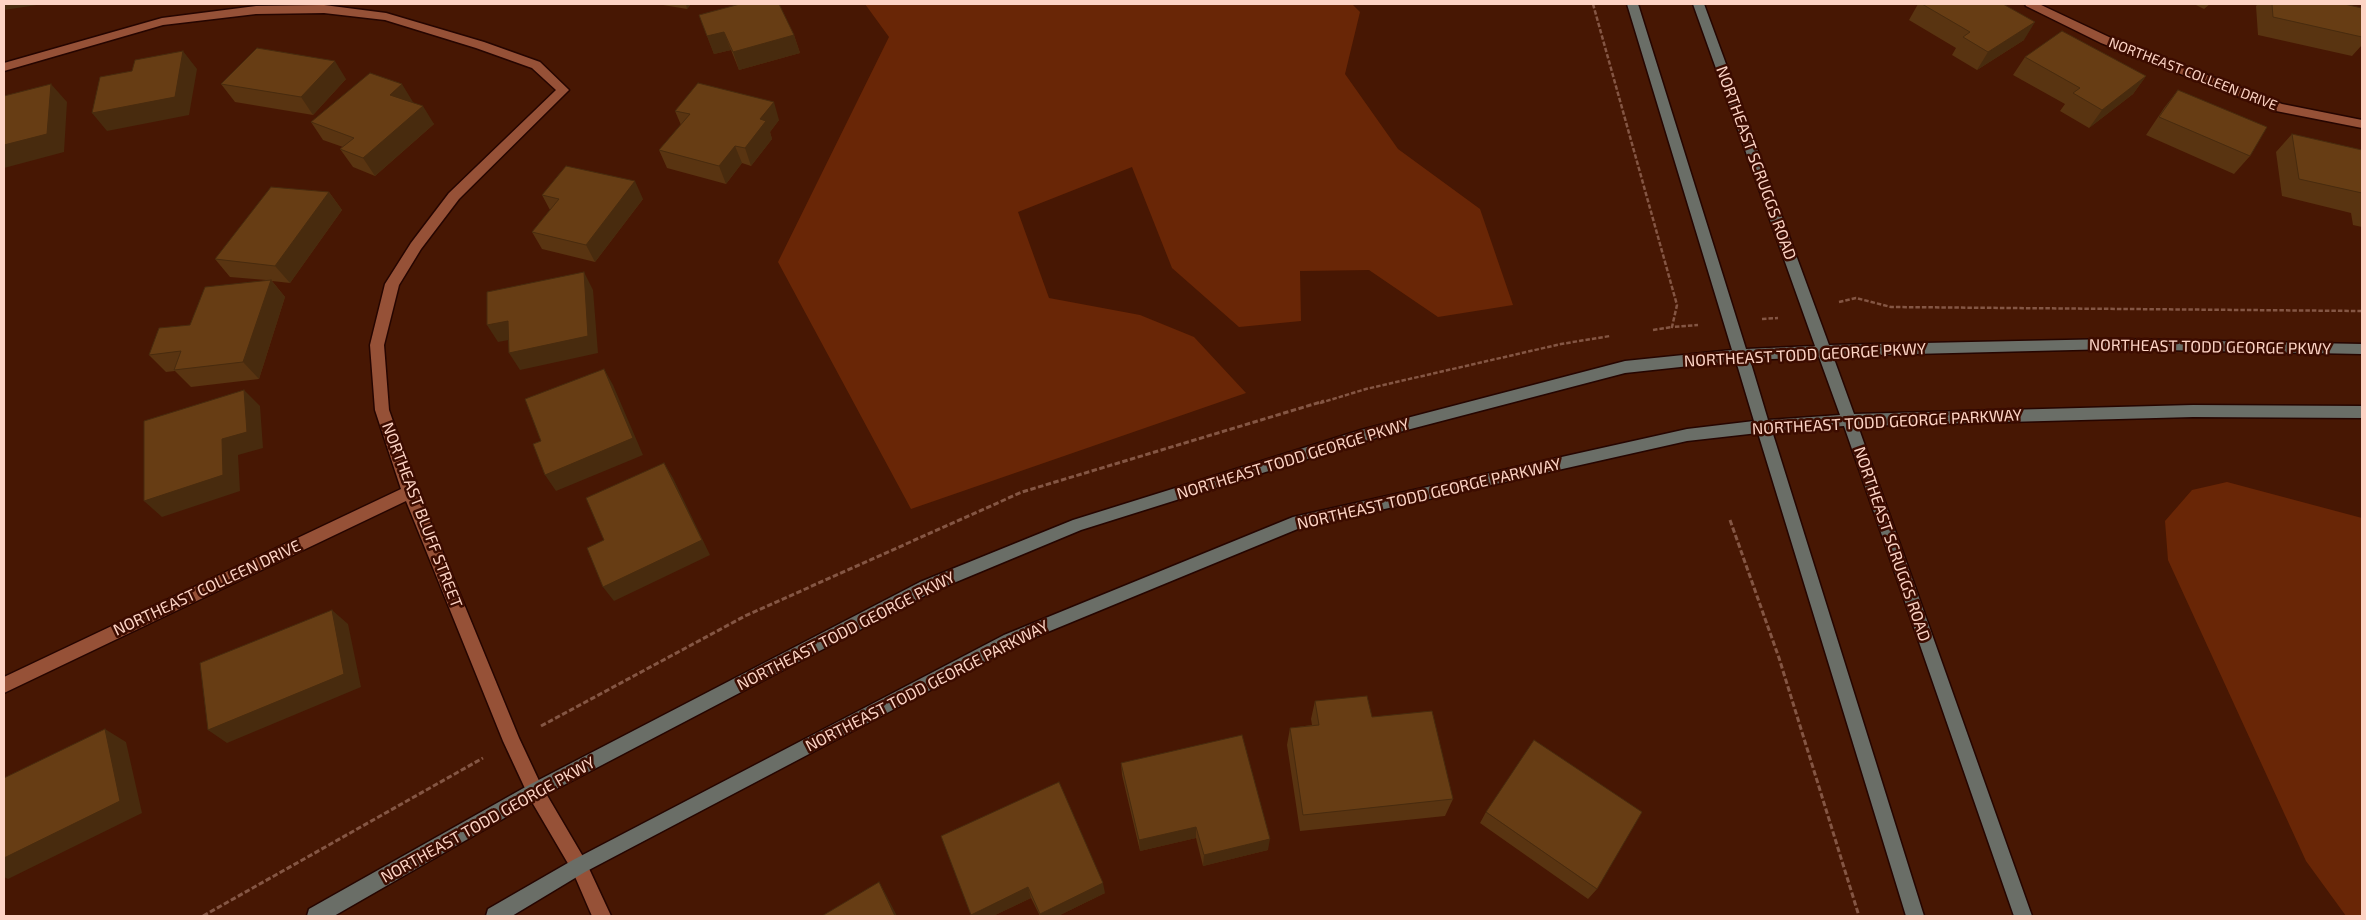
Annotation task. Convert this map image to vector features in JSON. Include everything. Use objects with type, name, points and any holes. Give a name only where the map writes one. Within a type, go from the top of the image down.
[{"type":"main road","points":[[1632,4],[1915,916]]},
{"type":"main road","name":"NORTHEAST SCRUGGS ROAD","points":[[1698,4],[1849,420],[2023,916]]},
{"type":"main road","name":"NORTHEAST TODD GEORGE PKWY","points":[[316,916],[535,792],[926,587],[1078,525],[1361,436],[1616,370],[1740,355],[1824,351],[2113,344],[2362,349]]},
{"type":"main road","name":"NORTHEAST TODD GEORGE PARKWAY","points":[[494,916],[579,866],[1010,640],[1298,522],[1687,435],[1762,426],[1849,420],[2193,411],[2362,412]]},
{"type":"street","name":"NORTHEAST COLLEEN DRIVE","points":[[2030,4],[2105,40],[2280,108],[2362,124]]},
{"type":"street","name":"NORTHEAST BLUFF STREET","points":[[4,67],[162,22],[256,10],[324,9],[386,18],[480,45],[536,65],[564,90],[454,196],[416,246],[392,284],[377,345],[382,410],[410,492],[512,741],[535,792],[579,866],[602,916]]},
{"type":"street","name":"NORTHEAST COLLEEN DRIVE","points":[[4,685],[410,492]]},
{"type":"path","points":[[1856,298],[1891,307],[2362,311]]},
{"type":"path","points":[[1730,520],[1779,658],[1859,916]]},
{"type":"shaded area","points":[[865,4],[1352,4],[1360,12],[1345,74],[1398,149],[1480,209],[1513,305],[1438,317],[1369,270],[1300,271],[1301,321],[1239,327],[1172,268],[1132,167],[1018,212],[1049,298],[1140,315],[1194,337],[1246,393],[911,509],[778,262],[889,37]]},
{"type":"shaded area","points":[[2227,482],[2362,518],[2362,916],[2346,916],[2306,861],[2168,560],[2165,521],[2192,490]]},
{"type":"building","points":[[740,4],[779,4],[794,35],[733,52],[724,32],[707,36],[699,15]]},
{"type":"building","points":[[1922,4],[2003,4],[2035,22],[1988,52],[1963,37],[1970,32]]},
{"type":"building","points":[[2272,4],[2344,4],[2362,8],[2362,37],[2273,17]]},
{"type":"building","points":[[2062,31],[2146,76],[2102,110],[2073,93],[2080,88],[2025,57]]},
{"type":"building","points":[[257,48],[335,61],[301,97],[221,84]]},
{"type":"building","points":[[183,51],[175,97],[92,113],[100,77],[132,71],[135,60]]},
{"type":"building","points":[[370,73],[402,84],[390,95],[423,106],[363,158],[340,149],[354,138],[311,122]]},
{"type":"building","points":[[698,83],[774,102],[760,119],[766,121],[745,148],[735,146],[719,166],[659,150],[690,114],[675,111]]},
{"type":"building","points":[[51,84],[47,134],[4,145],[4,96]]},
{"type":"building","points":[[2178,90],[2267,127],[2250,156],[2159,117]]},
{"type":"building","points":[[2292,134],[2362,150],[2362,193],[2299,179]]},
{"type":"building","points":[[566,166],[635,181],[586,245],[532,232],[559,199],[542,195]]},
{"type":"building","points":[[271,187],[329,192],[275,266],[215,259]]},
{"type":"building","points":[[584,272],[588,336],[509,353],[508,321],[487,325],[487,292]]},
{"type":"building","points":[[271,280],[243,362],[174,370],[181,351],[149,355],[159,328],[190,325],[205,287]]},
{"type":"building","points":[[604,369],[633,438],[545,475],[533,444],[541,441],[525,399]]},
{"type":"building","points":[[244,390],[247,432],[222,439],[223,475],[144,501],[144,421]]},
{"type":"building","points":[[664,463],[702,540],[603,587],[587,548],[604,540],[586,498]]},
{"type":"building","points":[[332,610],[344,674],[208,730],[200,663]]},
{"type":"building","points":[[1367,696],[1372,717],[1432,711],[1453,799],[1303,815],[1290,728],[1319,725],[1315,701]]},
{"type":"building","points":[[105,729],[120,801],[4,858],[4,778]]},
{"type":"building","points":[[1242,735],[1270,839],[1204,855],[1196,827],[1139,840],[1121,763]]},
{"type":"building","points":[[1534,740],[1642,812],[1597,889],[1486,812]]},
{"type":"building","points":[[1059,782],[1103,883],[1040,914],[1028,887],[971,915],[941,836]]},
{"type":"building","points":[[879,882],[895,916],[822,916]]}]
